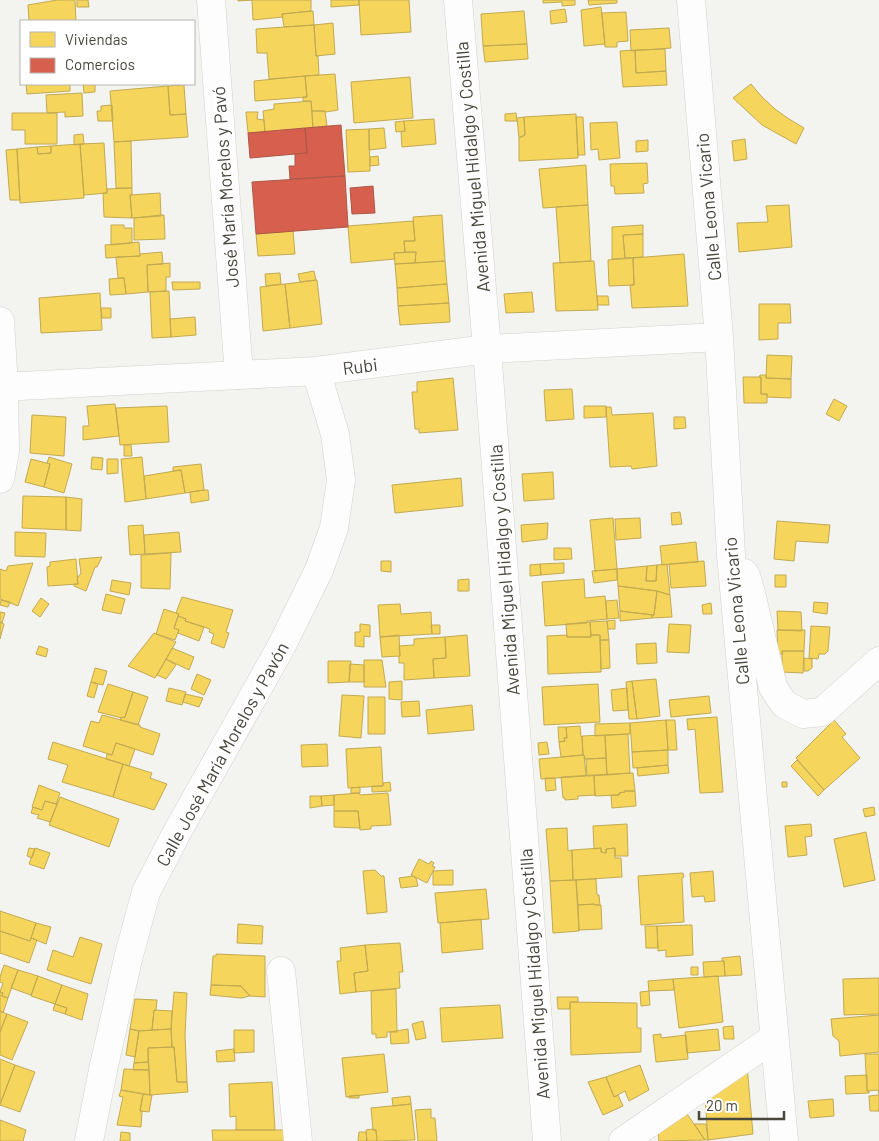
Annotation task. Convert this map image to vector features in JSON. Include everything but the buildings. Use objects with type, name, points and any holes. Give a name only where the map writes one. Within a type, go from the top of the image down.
[{"type":"street","name":"José María Morelos y Pavó","points":[[211,0],[239,375]]},
{"type":"street","name":"Avenida Miguel Hidalgo y Costilla","points":[[458,0],[487,349],[547,1141]]},
{"type":"street","name":"Calle Leona Vicario","points":[[691,0],[719,337],[730,555],[784,1141]]},
{"type":"street","points":[[0,322],[5,451],[0,479]]},
{"type":"street","name":"Rubi","points":[[2,387],[316,371],[487,349],[719,337]]},
{"type":"street","name":"Calle José María Morelos y Pavón","points":[[89,1141],[102,1070],[146,892],[176,834],[281,647],[319,570],[334,528],[341,480],[335,434],[316,371]]},
{"type":"street","points":[[730,555],[746,576],[773,687],[784,704],[803,714],[822,712],[879,661]]},
{"type":"street","points":[[281,971],[298,1141]]},
{"type":"street","points":[[622,1141],[774,1038]]}]
